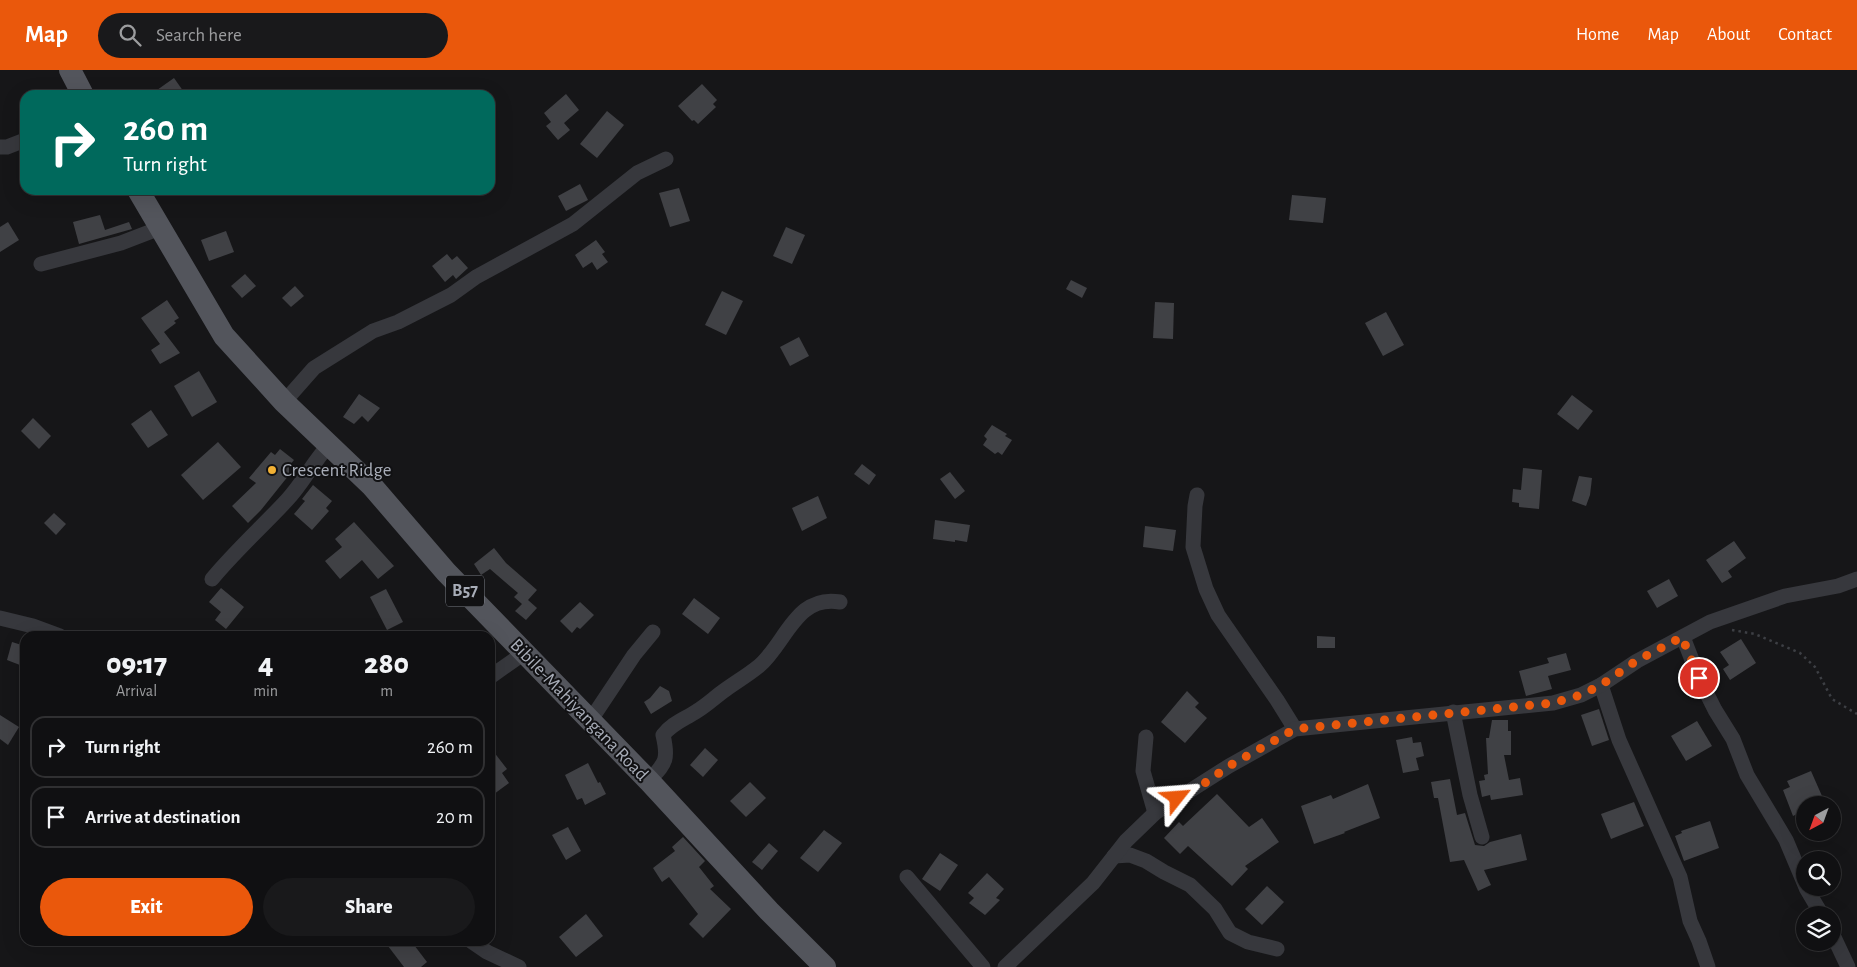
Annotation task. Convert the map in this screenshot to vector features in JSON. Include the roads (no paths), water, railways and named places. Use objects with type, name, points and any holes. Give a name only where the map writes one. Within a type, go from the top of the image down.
[{"type":"main road","points":[[70,70],[80,90]]},
{"type":"main road","name":"Bibile-Mahiyangana Road","points":[[141,195],[224,336],[284,402],[372,486],[446,572],[649,781],[769,911],[825,967]]},
{"type":"street","points":[[0,147],[7,147],[20,142]]},
{"type":"street","points":[[284,402],[314,368],[373,331],[398,322],[451,295],[476,277],[573,224],[637,173],[666,159]]},
{"type":"street","points":[[42,264],[121,243],[160,228]]},
{"type":"street","points":[[212,579],[292,494],[304,480],[315,460],[328,445]]},
{"type":"street","points":[[1197,495],[1193,547],[1206,589],[1218,615],[1295,729]]},
{"type":"street","points":[[1005,967],[1093,883],[1137,830],[1155,813],[1229,766],[1295,729],[1553,703],[1581,695],[1601,685],[1636,661],[1710,622],[1786,596],[1838,586],[1857,579]]},
{"type":"street","points":[[649,781],[666,762],[664,735],[668,728],[697,712],[760,665],[774,649],[795,618],[819,602],[830,600],[840,602]]},
{"type":"street","points":[[0,618],[46,631]]},
{"type":"street","points":[[590,721],[630,661],[653,632]]},
{"type":"street","points":[[1682,637],[1703,686],[1733,739],[1747,775],[1786,840],[1796,863]]},
{"type":"street","points":[[495,674],[524,653]]},
{"type":"street","points":[[1601,685],[1619,740],[1680,877],[1690,921],[1708,967]]},
{"type":"street","points":[[1453,712],[1472,803],[1482,836]]},
{"type":"street","points":[[1146,737],[1143,771],[1155,813]]},
{"type":"street","points":[[1114,856],[1130,855],[1146,860],[1164,872],[1190,885],[1215,908],[1230,933],[1248,942],[1277,949]]},
{"type":"street","points":[[907,877],[983,967]]},
{"type":"street","points":[[478,946],[519,967]]},
{"type":"street","points":[[1840,951],[1848,967]]},
{"type":"place","name":"Crescent Ridge","points":[[272,470]]}]
